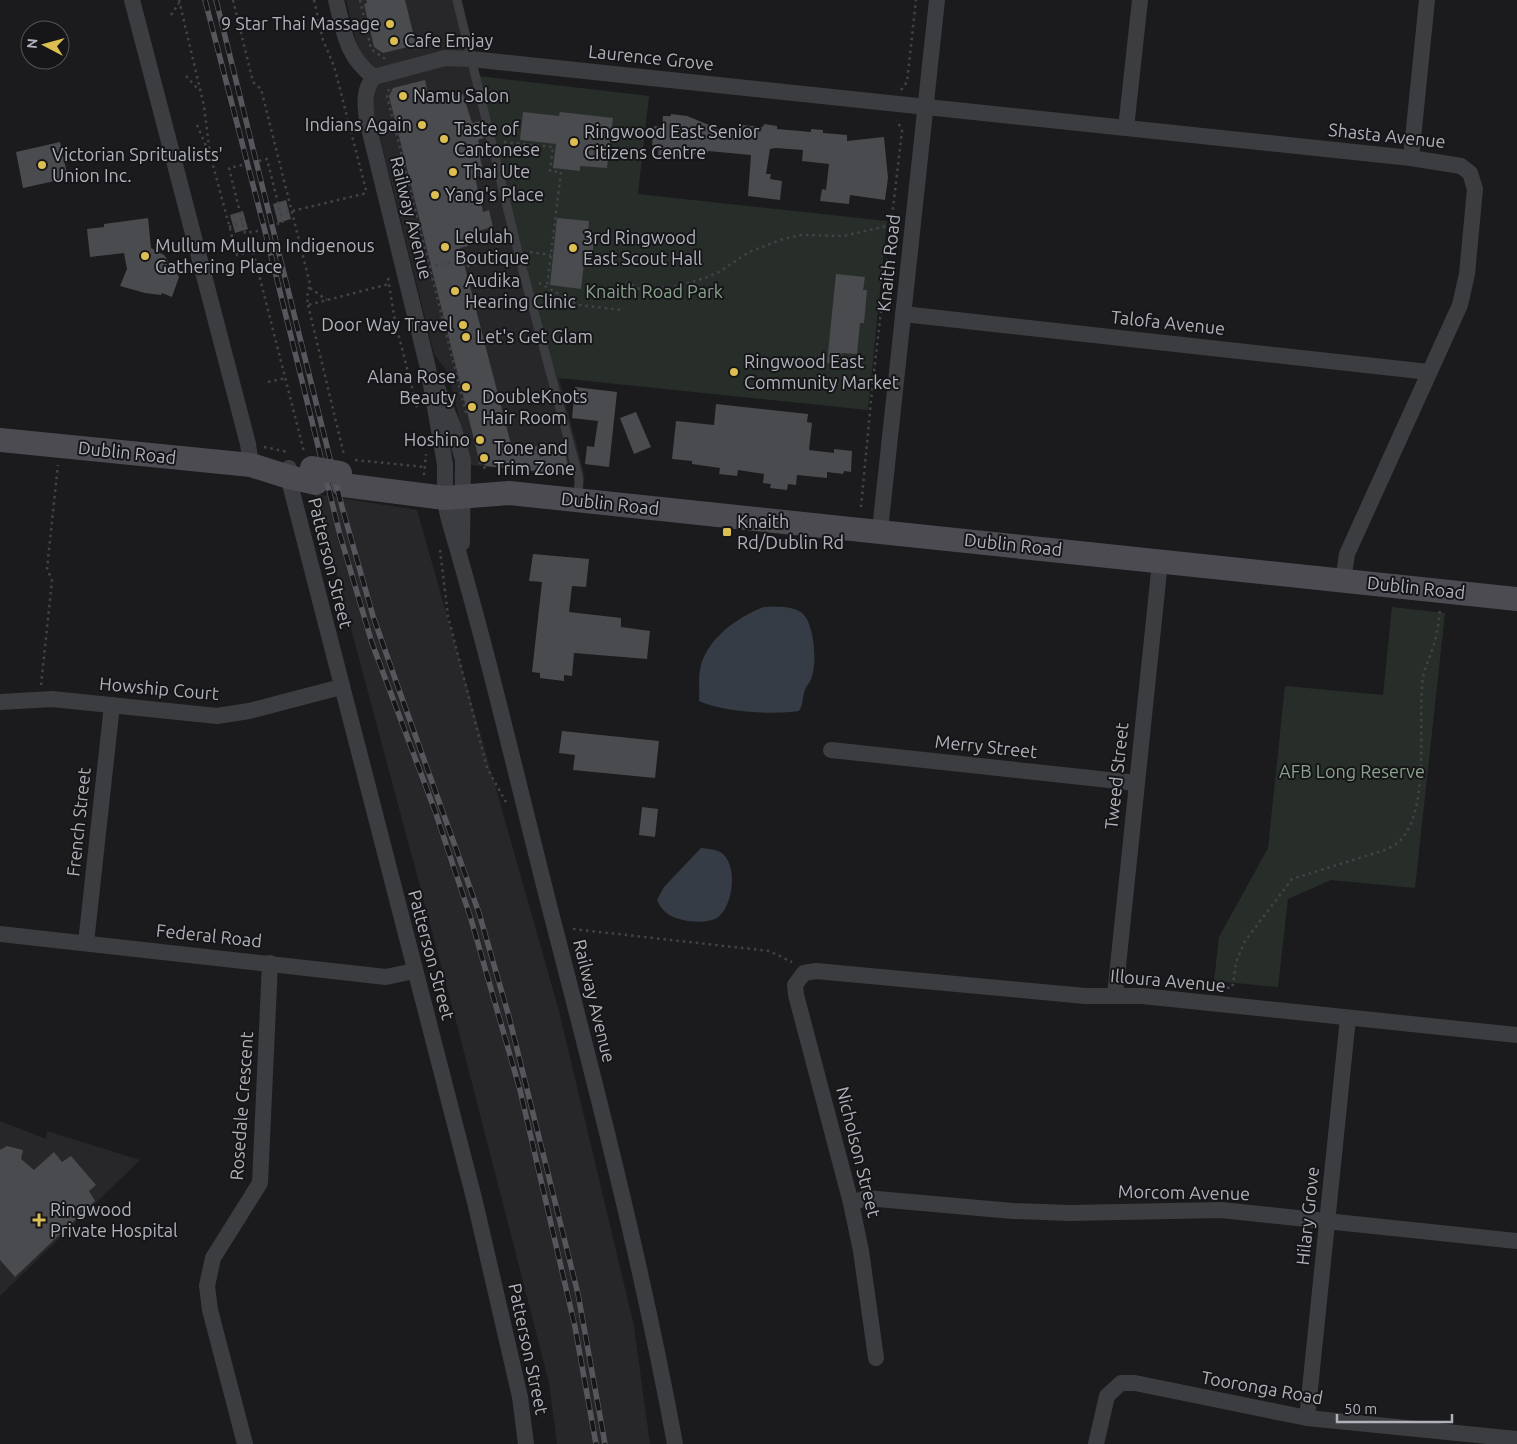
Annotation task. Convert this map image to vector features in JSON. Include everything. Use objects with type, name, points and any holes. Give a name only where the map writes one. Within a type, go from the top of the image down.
[{"type":"main road","name":"Dublin Road","points":[[0,440],[251,458],[302,470],[345,469],[454,490],[485,486],[509,493],[880,530],[1160,562],[1517,598]]},
{"type":"street","points":[[132,0],[251,458]]},
{"type":"street","points":[[336,0],[345,35],[354,59],[374,77]]},
{"type":"street","name":"Knaith Road","points":[[880,530],[937,0]]},
{"type":"street","points":[[1126,128],[1140,0]]},
{"type":"street","points":[[1411,158],[1428,0]]},
{"type":"street","name":"Laurence Grove","points":[[374,77],[445,58],[471,59],[899,106],[925,107]]},
{"type":"street","name":"Railway Avenue","points":[[374,77],[368,84],[365,94],[366,120],[428,368],[450,418],[464,460],[454,490],[461,526],[464,570],[508,735],[607,1134],[655,1335],[675,1444]]},
{"type":"street","name":"Shasta Avenue","points":[[925,107],[1411,158],[1461,166],[1470,173],[1475,189],[1467,274],[1460,305],[1347,554],[1344,581]]},
{"type":"street","name":"Talofa Avenue","points":[[903,314],[1428,372]]},
{"type":"street","name":"Patterson Street","points":[[302,470],[341,687],[475,1202],[520,1397],[526,1444]]},
{"type":"street","name":"Tweed Street","points":[[1115,995],[1160,562]]},
{"type":"street","name":"Howship Court","points":[[0,702],[40,699],[217,716],[249,711],[341,687]]},
{"type":"street","name":"French Street","points":[[86,943],[112,705]]},
{"type":"street","name":"Merry Street","points":[[831,750],[1137,783]]},
{"type":"street","name":"Federal Road","points":[[0,934],[386,977],[414,971]]},
{"type":"street","name":"Rosedale Crescent","points":[[245,1444],[210,1310],[207,1286],[214,1258],[260,1183],[270,963]]},
{"type":"street","name":"Illoura Avenue","points":[[816,971],[1086,996],[1115,995],[1226,1005],[1517,1035]]},
{"type":"street","name":"Nicholson Street","points":[[816,971],[804,973],[798,979],[796,995],[851,1203],[861,1250],[876,1358]]},
{"type":"street","name":"Hilary Grove","points":[[1307,1418],[1348,1018]]},
{"type":"street","name":"Morcom Avenue","points":[[851,1203],[866,1198],[1013,1211],[1070,1213],[1221,1210],[1517,1241]]},
{"type":"street","name":"Tooronga Road","points":[[1096,1444],[1107,1396],[1121,1383],[1136,1383],[1307,1418],[1517,1439]]},
{"type":"lane","points":[[456,0],[519,256],[579,479],[578,500]]},
{"type":"path","points":[[233,0],[253,82],[261,89],[292,212],[309,288],[308,305],[345,469],[425,467],[427,448]]},
{"type":"path","points":[[314,0],[323,40],[334,66],[370,202]]},
{"type":"path","points":[[360,0],[371,49],[384,56],[385,63]]},
{"type":"path","points":[[861,507],[902,131],[897,122],[900,91],[907,82],[916,0]]},
{"type":"path","points":[[179,2],[200,91],[210,154],[229,227],[237,255],[253,251],[286,378],[302,470],[251,458]]},
{"type":"path","points":[[171,15],[179,2]]},
{"type":"path","points":[[186,76],[200,91]]},
{"type":"path","points":[[390,87],[386,96],[467,415]]},
{"type":"path","points":[[197,125],[210,154]]},
{"type":"path","points":[[491,140],[553,146],[550,171],[561,172],[547,286]]},
{"type":"path","points":[[259,161],[267,159],[282,223],[275,224]]},
{"type":"path","points":[[242,165],[229,168],[245,233],[258,231]]},
{"type":"path","points":[[280,214],[367,193]]},
{"type":"path","points":[[229,227],[243,223]]},
{"type":"path","points":[[626,282],[647,293],[658,288],[678,286],[706,278],[719,272],[749,252],[783,239],[801,235],[844,236],[891,225]]},
{"type":"path","points":[[429,267],[453,262],[468,266],[519,256],[527,252],[551,256]]},
{"type":"path","points":[[387,270],[395,321],[418,412]]},
{"type":"path","points":[[526,279],[547,286],[579,305],[621,310]]},
{"type":"path","points":[[308,305],[389,284]]},
{"type":"path","points":[[309,288],[327,300]]},
{"type":"path","points":[[268,382],[286,378]]},
{"type":"path","points":[[478,462],[487,470]]},
{"type":"path","points":[[40,699],[52,581],[47,568],[58,466]]},
{"type":"path","points":[[1226,1005],[1229,985],[1233,985],[1236,962],[1245,941],[1292,879],[1382,851],[1396,844],[1407,832],[1414,816],[1419,789],[1422,752],[1420,712],[1424,675],[1434,644],[1441,591]]},
{"type":"path","points":[[573,929],[769,951],[816,971]]},
{"type":"shaded area","points":[[346,0],[461,0],[552,370],[559,378],[585,477],[471,465],[448,373],[434,354]]},
{"type":"shaded area","points":[[315,494],[417,510],[559,1011],[634,1326],[650,1444],[557,1444],[549,1383],[457,1025]]},
{"type":"shaded area","points":[[764,607],[785,607],[796,610],[804,615],[810,627],[814,644],[814,670],[799,711],[776,713],[748,712],[721,708],[699,701],[700,670],[708,649],[733,623]]},
{"type":"shaded area","points":[[701,848],[718,851],[728,860],[732,878],[730,897],[727,905],[717,918],[700,922],[683,920],[664,911],[657,900],[664,887]]},
{"type":"shaded area","name":"Ringwood Private Hospital","points":[[0,1121],[46,1139],[47,1131],[140,1160],[0,1296]]},
{"type":"green space","name":"Knaith Road Park","points":[[479,76],[649,96],[638,194],[887,221],[868,410],[559,378],[552,371]]},
{"type":"green space","name":"AFB Long Reserve","points":[[1392,607],[1445,613],[1415,888],[1331,880],[1288,899],[1278,987],[1214,981],[1219,937],[1268,848],[1285,686],[1383,695]]},
{"type":"building","points":[[366,0],[405,0],[416,45],[383,53],[374,47],[364,4],[367,3]]},
{"type":"building","points":[[425,80],[430,102],[463,94],[472,123],[480,121],[484,138],[478,140],[483,157],[480,158],[484,175],[475,177],[483,212],[489,210],[493,227],[466,234],[468,246],[460,248],[513,452],[537,446],[540,457],[565,451],[568,466],[561,474],[486,466],[479,460],[389,96],[393,88]]},
{"type":"building","name":"Ringwood East Senior Citizens Centre","points":[[523,112],[559,116],[560,112],[613,118],[607,168],[580,166],[580,171],[553,168],[556,144],[520,140]]},
{"type":"building","points":[[671,114],[687,116],[719,129],[742,131],[742,125],[763,127],[764,124],[777,126],[777,129],[811,132],[811,129],[823,130],[823,133],[847,135],[847,141],[884,137],[888,178],[885,200],[850,195],[849,204],[820,201],[822,189],[826,190],[829,164],[802,161],[803,150],[776,148],[770,149],[766,174],[771,174],[770,179],[782,181],[780,200],[748,196],[751,155],[708,151],[705,159],[679,149],[678,157],[658,155],[659,146],[652,145],[654,126],[662,127],[663,116],[671,116]]},
{"type":"building","name":"Victorian Spritualists' Union Inc.","points":[[60,142],[68,178],[23,188],[16,152]]},
{"type":"building","points":[[286,200],[291,219],[278,223],[273,204]]},
{"type":"building","points":[[243,211],[248,229],[235,233],[230,215]]},
{"type":"building","name":"Mullum Mullum Indigenous Gathering Place","points":[[148,218],[151,248],[164,255],[179,277],[172,297],[162,293],[161,295],[145,293],[120,286],[127,269],[124,253],[90,257],[87,229],[104,227],[104,224]]},
{"type":"building","name":"3rd Ringwood East Scout Hall","points":[[557,218],[589,221],[588,233],[595,233],[591,264],[584,263],[581,289],[550,285]]},
{"type":"building","points":[[836,274],[865,277],[863,290],[867,290],[864,323],[860,323],[857,354],[842,353],[840,364],[827,363]]},
{"type":"building","points":[[575,387],[617,392],[609,467],[585,464],[587,446],[594,447],[598,421],[572,418]]},
{"type":"building","points":[[716,404],[808,414],[807,422],[812,423],[809,450],[834,453],[834,449],[852,451],[851,472],[844,471],[843,474],[827,472],[827,478],[797,475],[796,485],[788,484],[787,490],[770,488],[771,484],[763,483],[764,474],[738,470],[737,476],[719,474],[720,468],[692,464],[692,461],[672,459],[676,421],[714,425]]},
{"type":"building","points":[[636,412],[651,447],[634,454],[620,418]]},
{"type":"building","points":[[533,554],[589,559],[586,587],[572,586],[569,612],[621,618],[621,627],[650,631],[647,659],[574,653],[572,676],[564,675],[564,681],[540,678],[540,673],[532,672],[542,582],[529,581]]},
{"type":"building","points":[[562,731],[659,741],[655,778],[573,770],[575,755],[559,753]]},
{"type":"building","points":[[642,807],[658,809],[655,837],[639,835]]},
{"type":"building","name":"Ringwood Private Hospital","points":[[7,1146],[23,1150],[21,1159],[34,1170],[54,1152],[62,1162],[71,1156],[96,1185],[89,1191],[95,1201],[15,1277],[0,1260],[0,1150]]},
{"type":"railway","points":[[205,0],[266,235],[340,535],[372,643],[435,811],[471,919],[520,1090],[575,1327],[596,1444]]},
{"type":"railway","points":[[216,0],[342,507],[373,616],[479,913],[509,1017],[578,1294],[605,1444]]},
{"type":"place","name":"9 Star Thai Massage","points":[[390,24]]},
{"type":"place","name":"Cafe Emjay","points":[[394,41]]},
{"type":"place","name":"Namu Salon","points":[[403,96]]},
{"type":"place","name":"Indians Again","points":[[422,125]]},
{"type":"place","name":"Taste of Cantonese","points":[[444,139]]},
{"type":"place","name":"Ringwood East Senior Citizens Centre","points":[[574,142]]},
{"type":"place","name":"Victorian Spritualists' Union Inc.","points":[[42,165]]},
{"type":"place","name":"Thai Ute","points":[[453,172]]},
{"type":"place","name":"Yang's Place","points":[[435,195]]},
{"type":"place","name":"Lelulah Boutique","points":[[445,247]]},
{"type":"place","name":"3rd Ringwood East Scout Hall","points":[[573,248]]},
{"type":"place","name":"Mullum Mullum Indigenous Gathering Place","points":[[145,256]]},
{"type":"place","name":"Audika Hearing Clinic","points":[[455,291]]},
{"type":"place","name":"Door Way Travel","points":[[463,325]]},
{"type":"place","name":"Let's Get Glam","points":[[466,337]]},
{"type":"place","name":"Ringwood East Community Market","points":[[734,372]]},
{"type":"place","name":"Alana Rose Beauty","points":[[466,387]]},
{"type":"place","name":"DoubleKnots Hair Room","points":[[472,407]]},
{"type":"place","name":"Hoshino","points":[[480,440]]},
{"type":"place","name":"Tone and Trim Zone","points":[[484,458]]},
{"type":"place","name":"Knaith Rd/Dublin Rd","points":[[727,532]]},
{"type":"place","name":"Ringwood Private Hospital","points":[[39,1220]]}]
